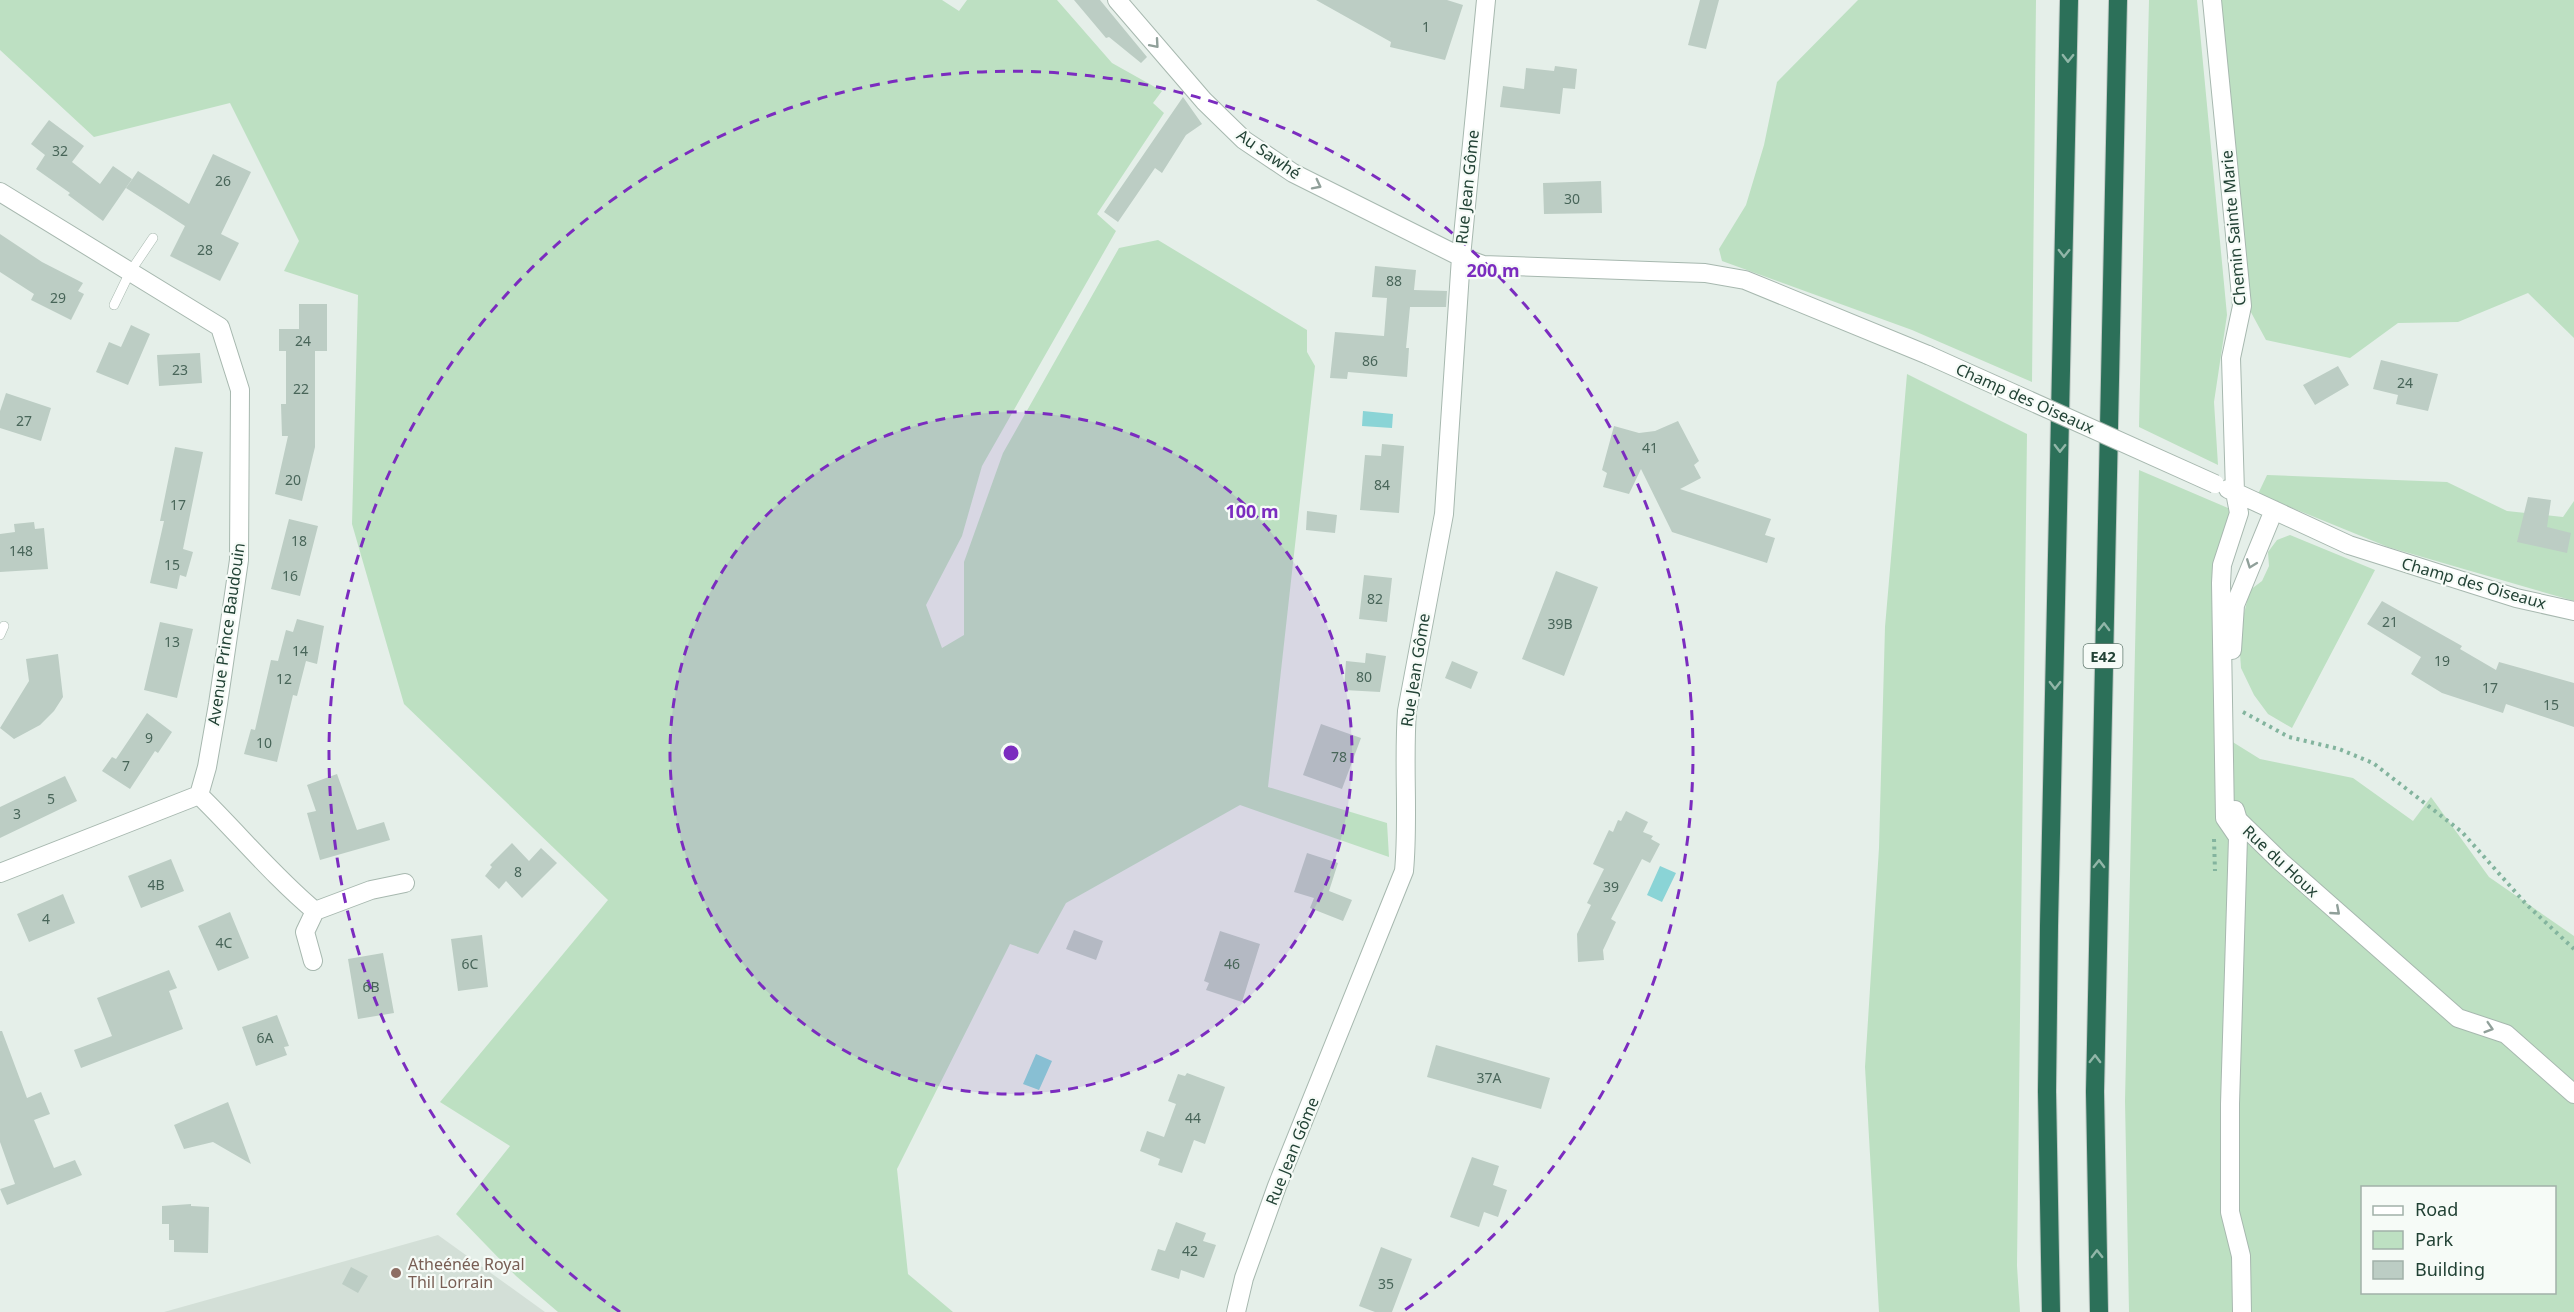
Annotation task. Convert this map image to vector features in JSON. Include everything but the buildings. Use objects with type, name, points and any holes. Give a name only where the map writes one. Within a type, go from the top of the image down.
[{"type":"highway","points":[[2051,1312],[2047,1091],[2049,926],[2069,0]]},
{"type":"highway","name":"E42","points":[[2099,1312],[2094,1092],[2118,0]]},
{"type":"street","name":"Au Sawhé","points":[[1117,0],[1204,101],[1244,140],[1293,173],[1461,257]]},
{"type":"street","name":"Rue Jean Gôme","points":[[1236,1312],[1244,1278],[1277,1186],[1404,871],[1407,832],[1405,738],[1407,711],[1444,514],[1461,257],[1486,0]]},
{"type":"street","name":"Chemin Sainte Marie","points":[[2212,0],[2242,306],[2231,358],[2235,492],[2239,513],[2223,565],[2221,583],[2225,818],[2238,837],[2230,1104],[2230,1212],[2241,1256],[2242,1312]]},
{"type":"street","name":"Avenue Prince Baudouin","points":[[0,192],[220,327],[240,390],[239,560],[211,746],[199,795]]},
{"type":"street","name":"Champ des Oiseaux","points":[[1461,257],[1483,265],[1705,273],[1745,280],[1928,355],[2349,545],[2516,598],[2574,611]]},
{"type":"street","name":"Rue du Houx","points":[[2274,510],[2235,605],[2232,706],[2234,802],[2238,820],[2289,870],[2458,1018],[2506,1034],[2574,1094]]},
{"type":"street","points":[[0,873],[199,795],[236,831],[283,884],[315,911]]},
{"type":"street","points":[[313,961],[304,932],[315,911],[371,890],[405,883]]},
{"type":"lane","points":[[114,305],[130,272],[153,238]]},
{"type":"lane","points":[[0,636],[4,626]]},
{"type":"path","points":[[2232,706],[2289,737],[2339,749],[2373,763],[2462,832],[2527,905],[2574,949]]},
{"type":"shaded area","name":"Atheénée Royal Thil Lorrain","points":[[438,1235],[545,1312],[164,1312]]},
{"type":"green space","points":[[0,0],[942,0],[959,11],[967,0],[1057,0],[1112,63],[1162,91],[1153,103],[1164,113],[1097,214],[1116,231],[982,466],[962,536],[926,605],[942,648],[964,635],[964,562],[1003,453],[1119,248],[1158,240],[1307,330],[1307,352],[1315,366],[1268,787],[1387,823],[1389,857],[1240,805],[1066,903],[1038,954],[1010,944],[897,1169],[908,1274],[953,1312],[558,1312],[516,1276],[456,1214],[510,1146],[440,1102],[608,900],[404,704],[352,524],[358,295],[284,271],[299,241],[230,103],[94,137],[0,50]]},
{"type":"green space","points":[[1858,0],[2036,0],[2032,382],[1912,330],[1722,261],[1719,249],[1746,205],[1764,145],[1777,82]]},
{"type":"green space","points":[[2149,0],[2197,0],[2227,315],[2214,402],[2218,465],[2139,427]]},
{"type":"green space","points":[[2218,0],[2574,0],[2574,338],[2528,293],[2458,322],[2398,323],[2350,358],[2266,340],[2240,292]]},
{"type":"green space","points":[[1907,374],[2027,434],[2017,1266],[2020,1312],[1879,1312],[1865,1067],[1879,848],[1885,627]]},
{"type":"green space","points":[[2139,470],[2228,508],[2234,514],[2215,731],[2260,759],[2353,778],[2413,821],[2431,797],[2489,877],[2574,936],[2574,1312],[2129,1312],[2125,1101]]},
{"type":"green space","points":[[2267,475],[2447,482],[2507,511],[2563,517],[2574,501],[2574,601],[2388,547],[2258,494]]},
{"type":"green space","points":[[2290,535],[2375,570],[2292,728],[2268,714],[2254,695],[2241,668],[2239,639],[2242,637],[2243,617],[2250,590],[2262,581],[2269,566],[2268,552],[2277,540]]},
{"type":"water","points":[[1363,411],[1393,414],[1392,428],[1362,426]]},
{"type":"water","points":[[1660,866],[1676,873],[1662,902],[1647,895]]},
{"type":"water","points":[[1036,1054],[1052,1061],[1039,1090],[1023,1084]]},
{"type":"place","name":"Atheénée Royal Thil Lorrain","points":[[396,1273]]}]
